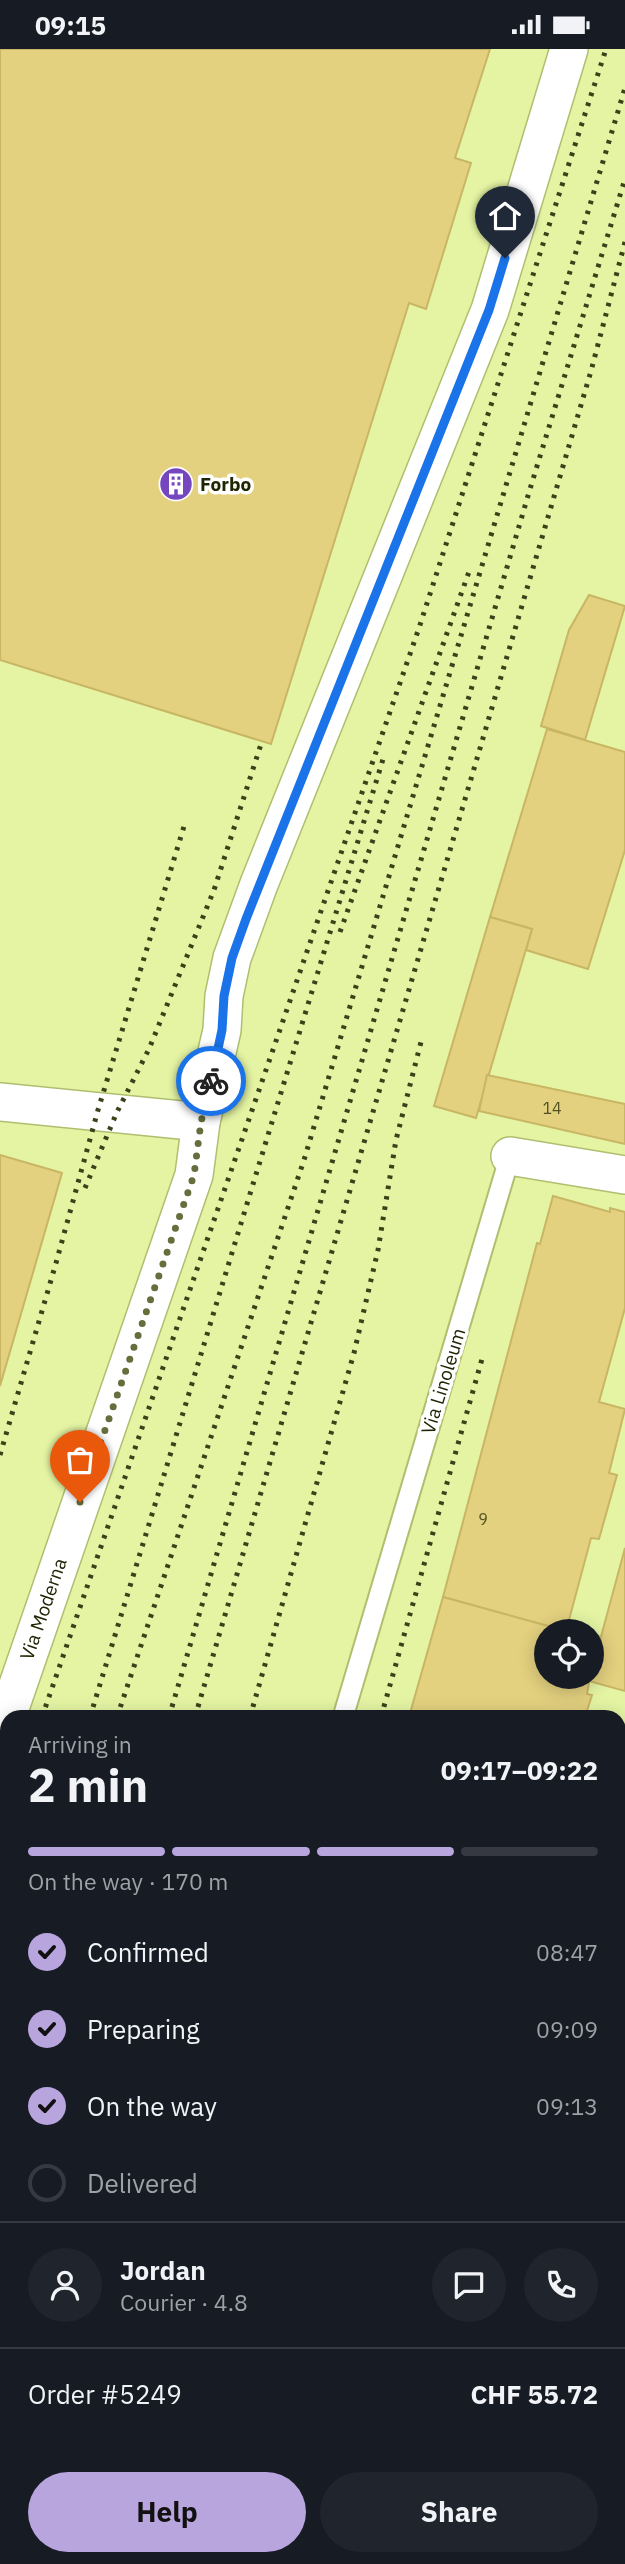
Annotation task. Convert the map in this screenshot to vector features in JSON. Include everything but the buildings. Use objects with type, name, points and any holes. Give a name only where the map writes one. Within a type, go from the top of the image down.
[{"type":"street","name":"Via Moderna","points":[[9,1710],[194,1175],[201,1122],[222,1030],[224,996],[232,958],[259,884],[489,310],[569,49]]},
{"type":"street","points":[[0,1102],[201,1122]]},
{"type":"street","name":"Via Linoleum","points":[[510,1156],[625,1175]]},
{"type":"lane","name":"Via Linoleum","points":[[345,1710],[510,1156]]},
{"type":"railway","points":[[44,1710],[419,628],[606,49]]},
{"type":"railway","points":[[119,1710],[304,1160],[625,88]]},
{"type":"railway","points":[[171,1710],[530,489],[625,179]]},
{"type":"railway","points":[[197,1710],[591,371],[625,242]]},
{"type":"railway","points":[[340,932],[470,569]]},
{"type":"railway","points":[[85,1188],[117,1112],[149,1049],[214,890],[262,741]]},
{"type":"railway","points":[[92,1710],[384,756]]},
{"type":"railway","points":[[0,1455],[98,1110],[185,823]]},
{"type":"railway","points":[[252,1710],[354,1353],[378,1250],[396,1140],[422,1038]]},
{"type":"railway","points":[[383,1710],[482,1359]]},
{"type":"way so far","points":[[80,1502],[194,1175],[201,1122],[211,1081]]},
{"type":"place","name":"Forbo","points":[[176,484]]},
{"type":"route","points":[[211,1081],[222,1030],[224,996],[232,958],[259,884],[489,310],[505,258]]}]
